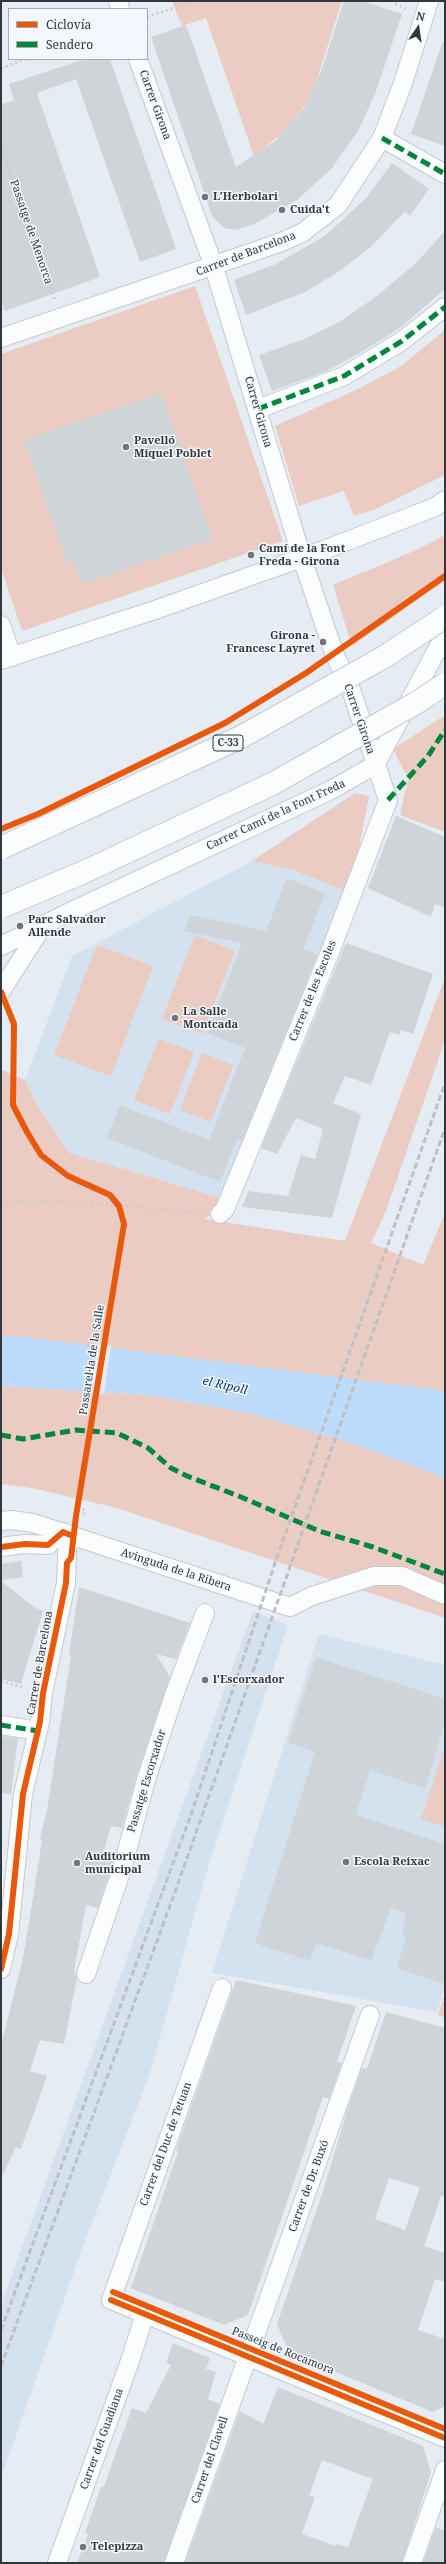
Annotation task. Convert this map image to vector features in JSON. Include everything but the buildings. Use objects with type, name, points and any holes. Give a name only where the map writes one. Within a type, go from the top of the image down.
[{"type":"highway","name":"C-33","points":[[1,848],[241,737],[384,657],[445,617]]},
{"type":"highway","points":[[1,907],[91,869],[272,784],[416,703],[445,684]]},
{"type":"street","name":"Carrer de Barcelona","points":[[1,338],[214,266],[302,233],[338,204],[382,138],[403,83],[429,1]]},
{"type":"street","name":"Carrer Girona","points":[[138,60],[214,266],[302,558],[334,653],[351,690],[375,766]]},
{"type":"street","points":[[382,138],[445,174]]},
{"type":"street","points":[[258,409],[344,376],[402,341],[445,306]]},
{"type":"street","points":[[1,625],[7,659],[302,558],[435,507],[445,500]]},
{"type":"street","points":[[375,766],[445,635]]},
{"type":"street","name":"Carrer Camí de la Font Freda","points":[[1,946],[331,790],[375,766]]},
{"type":"street","name":"Carrer de les Escoles","points":[[220,1214],[225,1209],[327,959],[388,800],[375,766]]},
{"type":"street","points":[[1,991],[42,926]]},
{"type":"street","name":"Avinguda de la Ribera","points":[[1,1521],[33,1523],[290,1607],[312,1596],[374,1576],[402,1576],[445,1595]]},
{"type":"street","name":"Carrer de Barcelona","points":[[1,1969],[9,1934],[23,1794],[38,1731],[43,1693],[66,1583],[68,1534]]},
{"type":"street","points":[[1,1547],[25,1544],[48,1545],[68,1534]]},
{"type":"street","name":"Passatge Escorxador","points":[[86,1974],[122,1869],[146,1780],[167,1716],[205,1613]]},
{"type":"street","points":[[1,1725],[38,1731]]},
{"type":"street","name":"Carrer del Duc de Tetuan","points":[[111,2300],[222,1988]]},
{"type":"street","name":"Carrer de Dr. Buxó","points":[[248,2357],[370,2016]]},
{"type":"street","name":"Passeig de Rocamora","points":[[111,2300],[445,2438]]},
{"type":"street","name":"Carrer del Guadiana","points":[[57,2563],[130,2361],[145,2314]]},
{"type":"street","name":"Carrer del Clavell","points":[[174,2563],[248,2357]]},
{"type":"street","points":[[412,2563],[445,2470]]},
{"type":"path","points":[[148,17],[194,1]]},
{"type":"path","points":[[1,68],[23,60]]},
{"type":"path","points":[[114,1200],[120,1209]]},
{"type":"path","points":[[1,1202],[77,1202],[120,1209],[220,1214]]},
{"type":"path","points":[[68,1534],[80,1499]]},
{"type":"path","points":[[78,1508],[85,1510],[84,1517]]},
{"type":"path","points":[[1,1681],[43,1693]]},
{"type":"shaded area","points":[[172,1],[342,1],[314,88],[305,105],[286,130],[254,156],[206,18],[182,26]]},
{"type":"shaded area","name":"Pavelló Miquel Poblet","points":[[195,286],[283,541],[22,631],[1,568],[1,354]]},
{"type":"shaded area","points":[[445,330],[445,475],[376,509],[354,516],[344,491],[299,506],[275,426],[356,390],[401,366]]},
{"type":"shaded area","points":[[445,535],[445,581],[352,646],[333,585],[414,551]]},
{"type":"shaded area","points":[[445,715],[445,832],[400,815],[408,779],[393,749]]},
{"type":"shaded area","points":[[355,793],[369,796],[350,893],[293,870],[252,861]]},
{"type":"shaded area","name":"La Salle Montcada","points":[[252,861],[293,870],[350,893],[228,1200],[68,1153],[36,1103],[25,1080],[72,956]]},
{"type":"shaded area","points":[[195,935],[235,951],[202,1034],[162,1019]]},
{"type":"shaded area","points":[[97,945],[153,966],[111,1076],[54,1055]]},
{"type":"shaded area","points":[[445,978],[445,1040],[386,1211],[371,1243],[423,1265],[445,1213],[445,1393],[18,1336],[1,1336],[2,1070],[25,1080],[36,1103],[69,1153],[228,1200],[205,1219],[345,1241]]},
{"type":"shaded area","points":[[159,1039],[194,1052],[170,1114],[134,1100]]},
{"type":"shaded area","points":[[202,1053],[233,1065],[211,1122],[180,1110]]},
{"type":"shaded area","points":[[1,1386],[148,1395],[253,1414],[358,1445],[445,1478],[445,1618],[117,1508],[32,1488],[1,1484]]},
{"type":"shaded area","points":[[253,1611],[288,1625],[208,1867],[149,2076],[83,2246],[1,2478],[1,2305]]},
{"type":"shaded area","name":"Escola Reixac","points":[[319,1634],[445,1665],[445,1988],[437,2012],[212,1973]]},
{"type":"shaded area","points":[[445,1746],[445,1827],[421,1819]]},
{"type":"shaded area","points":[[445,1994],[445,2017],[438,2015]]},
{"type":"water","name":"el Ripoll","points":[[1,1336],[18,1336],[439,1390],[445,1393],[445,1478],[358,1445],[253,1414],[148,1395],[1,1386]]},
{"type":"pier","points":[[98,1344],[111,1346],[104,1394],[90,1393]]},
{"type":"railway","points":[[1,2330],[193,1809],[275,1563],[445,1083]]},
{"type":"railway","points":[[1,2366],[175,1892],[445,1128]]},
{"type":"marked path","points":[[382,138],[445,174]]},
{"type":"marked path","points":[[258,409],[344,376],[402,341],[445,307]]},
{"type":"marked path","points":[[388,800],[428,756],[445,730]]},
{"type":"marked path","points":[[1,1435],[23,1439],[76,1430],[117,1433],[148,1448],[171,1468],[187,1476],[241,1497],[319,1531],[373,1547],[445,1574]]},
{"type":"marked path","points":[[1,1725],[38,1731]]},
{"type":"cycle path","points":[[1,829],[38,814],[225,723],[306,673],[445,576]]},
{"type":"cycle path","name":"Passarel·la de la Salle","points":[[1,992],[14,1024],[13,1105],[27,1132],[41,1155],[68,1176],[110,1195],[119,1206],[124,1224],[76,1516],[71,1558],[67,1563],[66,1583],[43,1693],[40,1722],[23,1794],[9,1934],[1,1969]]},
{"type":"cycle path","points":[[1,1547],[25,1544],[48,1545],[63,1532],[73,1536]]},
{"type":"cycle path","points":[[113,2292],[445,2429]]},
{"type":"cycle path","points":[[111,2300],[445,2438]]},
{"type":"place","name":"L'Herbolari","points":[[205,197]]},
{"type":"place","name":"Cuida't","points":[[282,210]]},
{"type":"place","name":"Pavelló Miquel Poblet","points":[[126,447]]},
{"type":"place","name":"Camí de la Font Freda - Girona","points":[[251,555]]},
{"type":"place","name":"Girona - Francesc Layret","points":[[323,642]]},
{"type":"place","name":"Parc Salvador Allende","points":[[20,926]]},
{"type":"place","name":"La Salle Montcada","points":[[175,1018]]},
{"type":"place","name":"l'Escorxador","points":[[205,1680]]},
{"type":"place","name":"Escola Reixac","points":[[346,1862]]},
{"type":"place","name":"Auditorium municipal","points":[[77,1863]]},
{"type":"place","name":"Telepizza","points":[[83,2547]]}]
